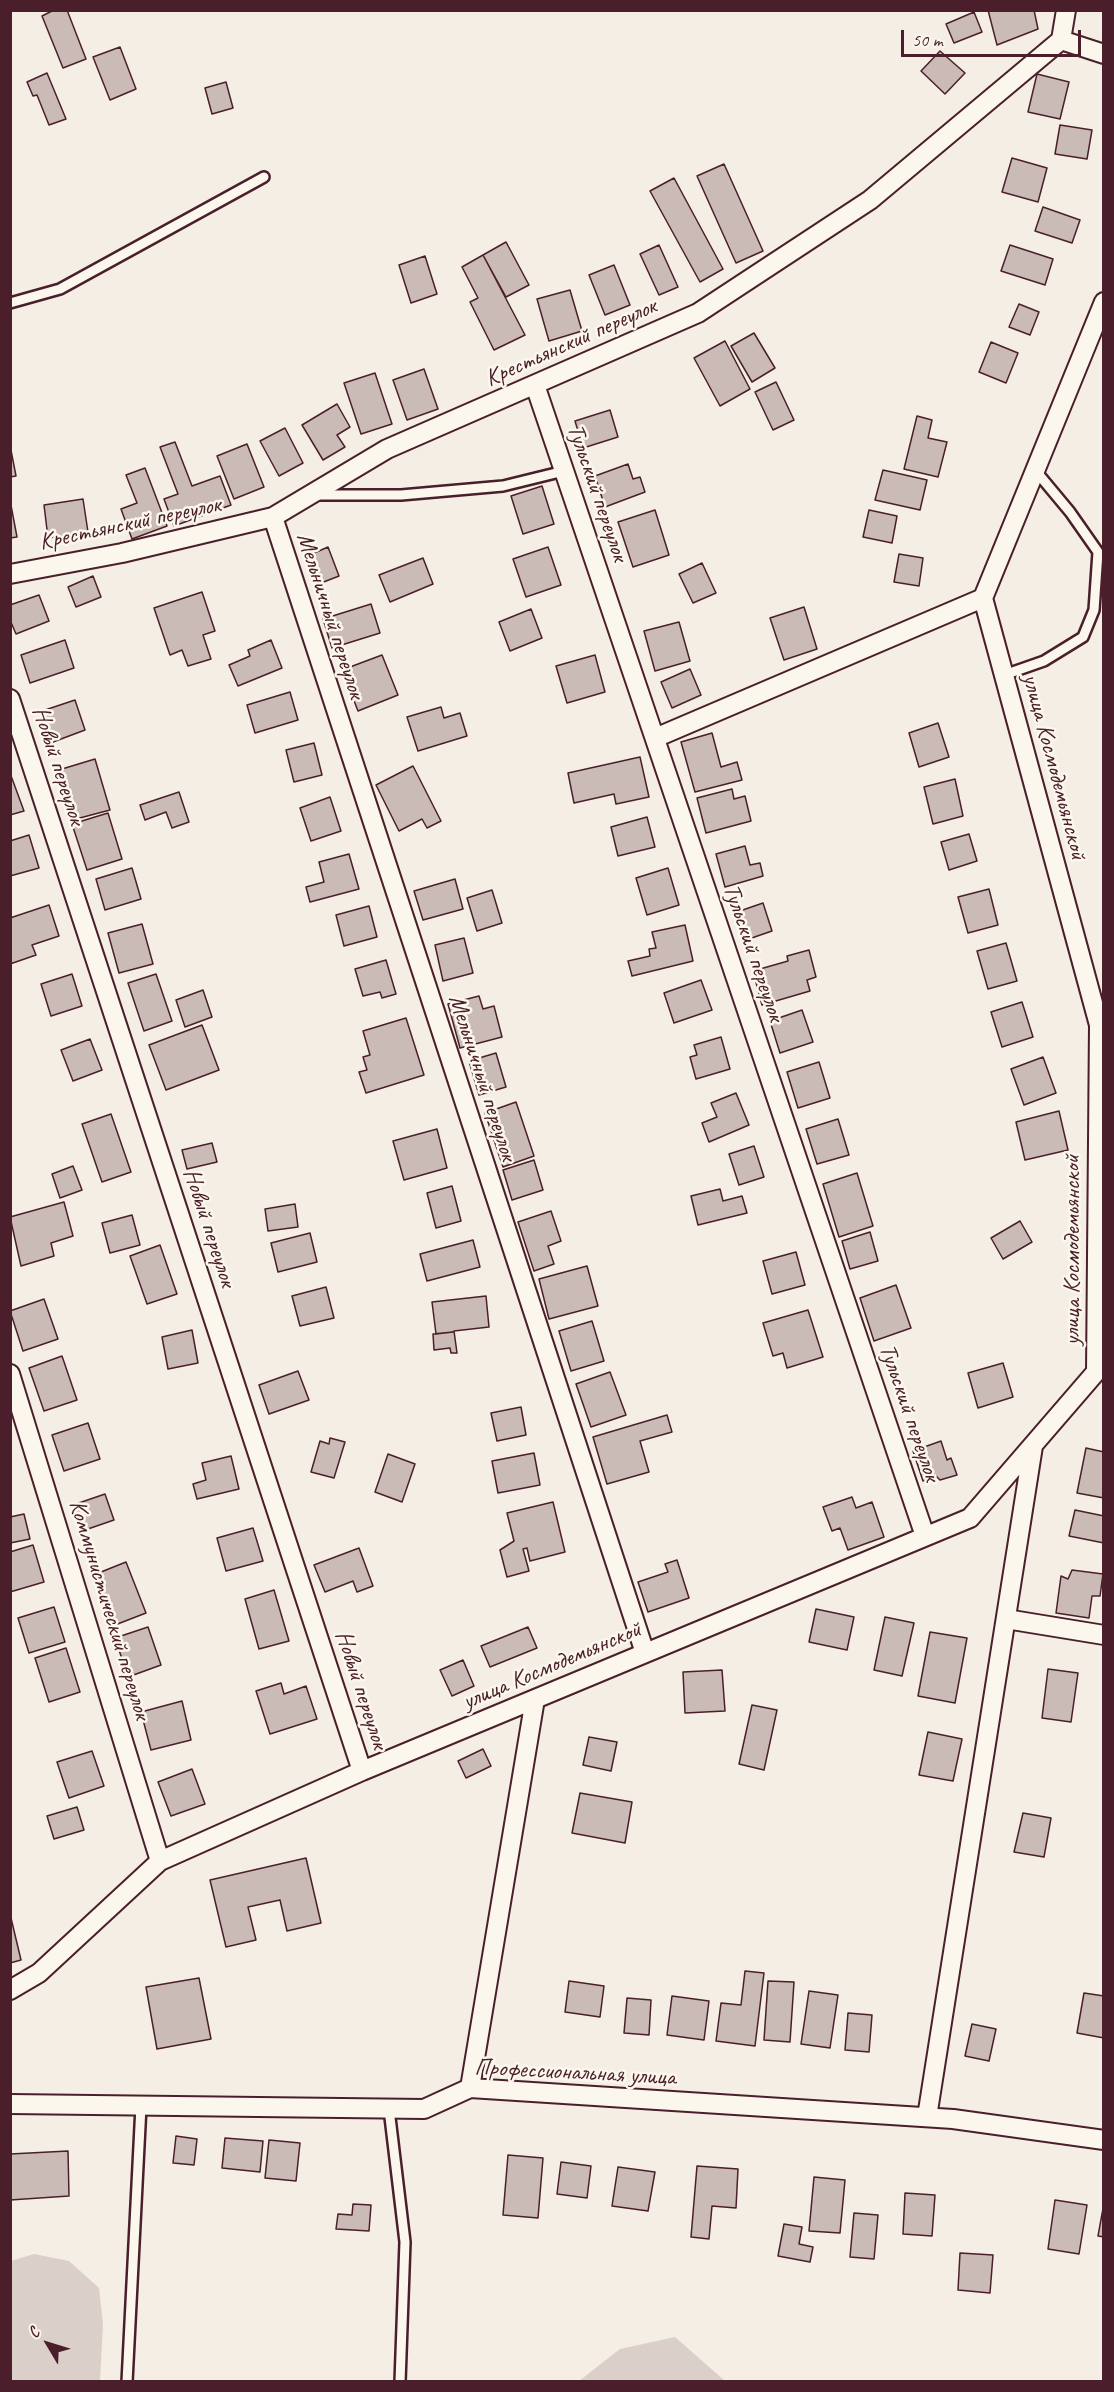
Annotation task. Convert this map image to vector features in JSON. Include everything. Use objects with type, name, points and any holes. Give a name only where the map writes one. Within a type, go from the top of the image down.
[{"type":"street","points":[[1066,10],[1061,40],[1104,54]]},
{"type":"street","name":"Крестьянский переулок","points":[[10,574],[122,553],[273,517],[387,449],[698,313],[870,200],[1061,40]]},
{"type":"street","points":[[655,738],[983,598],[1104,302]]},
{"type":"street","name":"Тульский переулок","points":[[535,385],[925,1536]]},
{"type":"street","name":"Мельничный переулок","points":[[273,517],[645,1653]]},
{"type":"street","name":"улица Космодемьянской","points":[[10,1990],[39,1973],[160,1861],[362,1771],[970,1518],[1100,1371],[1099,1025],[983,598]]},
{"type":"street","name":"Новый переулок","points":[[10,699],[362,1771]]},
{"type":"street","name":"Коммунистический переулок","points":[[10,1374],[160,1861]]},
{"type":"street","points":[[927,2117],[1033,1445]]},
{"type":"street","points":[[1006,1619],[1104,1635]]},
{"type":"street","points":[[470,2088],[535,1699]]},
{"type":"street","name":"Профессиональная улица","points":[[10,2104],[424,2109],[470,2088],[927,2117],[1104,2139]]},
{"type":"lane","points":[[10,303],[60,289],[264,177]]},
{"type":"lane","points":[[1004,675],[1044,661],[1083,637],[1094,609],[1098,552],[1070,512],[1035,470]]},
{"type":"lane","points":[[311,495],[401,495],[503,486],[564,471]]},
{"type":"lane","points":[[127,2382],[141,2106]]},
{"type":"lane","points":[[389,2109],[405,2242],[400,2382]]},
{"type":"shaded area","points":[[34,2254],[69,2261],[99,2288],[103,2324],[100,2381],[11,2381],[11,2261]]},
{"type":"shaded area","points":[[675,2337],[725,2381],[579,2381],[620,2349]]},
{"type":"building","points":[[54,10],[67,10],[86,59],[63,68],[42,16]]},
{"type":"building","points":[[988,10],[1034,10],[1038,29],[997,45]]},
{"type":"building","points":[[974,12],[982,32],[954,43],[946,24]]},
{"type":"building","points":[[120,47],[136,89],[110,100],[93,57]]},
{"type":"building","points":[[940,51],[965,73],[945,94],[921,71]]},
{"type":"building","points":[[47,73],[66,119],[49,125],[37,95],[33,96],[27,82]]},
{"type":"building","points":[[1037,74],[1069,82],[1060,119],[1028,112]]},
{"type":"building","points":[[226,82],[233,108],[212,114],[205,88]]},
{"type":"building","points":[[1060,125],[1092,130],[1087,159],[1055,154]]},
{"type":"building","points":[[1012,158],[1047,168],[1038,202],[1002,192]]},
{"type":"building","points":[[724,164],[763,251],[736,263],[697,176]]},
{"type":"building","points":[[674,178],[723,269],[700,282],[650,191]]},
{"type":"building","points":[[1043,207],[1080,220],[1072,243],[1035,231]]},
{"type":"building","points":[[506,242],[529,285],[506,297],[483,255]]},
{"type":"building","points":[[659,245],[678,287],[659,295],[640,254]]},
{"type":"building","points":[[1010,245],[1053,259],[1045,285],[1001,271]]},
{"type":"building","points":[[483,255],[525,335],[494,350],[470,302],[478,298],[462,267]]},
{"type":"building","points":[[425,256],[437,294],[411,303],[399,265]]},
{"type":"building","points":[[614,265],[630,305],[605,315],[589,275]]},
{"type":"building","points":[[570,290],[582,331],[549,341],[537,299]]},
{"type":"building","points":[[1019,304],[1039,312],[1030,335],[1009,327]]},
{"type":"building","points":[[754,333],[775,368],[752,382],[731,346]]},
{"type":"building","points":[[725,341],[750,389],[720,406],[694,358]]},
{"type":"building","points":[[991,342],[1018,353],[1006,383],[979,372]]},
{"type":"building","points":[[424,369],[438,409],[407,420],[393,380]]},
{"type":"building","points":[[375,373],[392,424],[361,434],[344,383]]},
{"type":"building","points":[[776,382],[794,420],[773,430],[755,392]]},
{"type":"building","points":[[337,404],[350,427],[337,435],[345,447],[323,460],[302,425]]},
{"type":"building","points":[[610,410],[618,437],[583,448],[575,421]]},
{"type":"building","points":[[917,416],[932,420],[928,438],[947,442],[938,477],[904,469]]},
{"type":"building","points":[[285,428],[303,463],[279,476],[260,441]]},
{"type":"building","points":[[175,442],[192,486],[220,476],[231,505],[174,526],[164,499],[178,494],[160,447]]},
{"type":"building","points":[[247,444],[264,487],[234,499],[217,456]]},
{"type":"building","points":[[10,445],[16,476],[10,477]]},
{"type":"building","points":[[628,464],[633,479],[640,477],[645,492],[605,507],[595,476]]},
{"type":"building","points":[[145,468],[167,526],[132,539],[121,509],[137,503],[126,475]]},
{"type":"building","points":[[883,470],[927,480],[920,510],[875,500]]},
{"type":"building","points":[[542,486],[554,524],[523,534],[511,496]]},
{"type":"building","points":[[83,499],[88,532],[48,538],[44,505]]},
{"type":"building","points":[[10,500],[17,537],[10,538]]},
{"type":"building","points":[[655,510],[669,555],[633,567],[618,522]]},
{"type":"building","points":[[869,510],[897,516],[892,543],[863,537]]},
{"type":"building","points":[[328,547],[339,576],[316,585],[305,557]]},
{"type":"building","points":[[548,547],[561,585],[526,597],[513,559]]},
{"type":"building","points":[[899,554],[923,558],[919,586],[894,582]]},
{"type":"building","points":[[423,558],[433,584],[390,602],[379,575]]},
{"type":"building","points":[[702,563],[716,593],[693,603],[679,574]]},
{"type":"building","points":[[93,576],[101,597],[76,607],[68,587]]},
{"type":"building","points":[[202,592],[215,631],[203,635],[211,659],[188,666],[182,650],[170,655],[154,608]]},
{"type":"building","points":[[39,595],[49,621],[16,634],[10,620],[10,605]]},
{"type":"building","points":[[371,604],[380,633],[332,648],[323,619]]},
{"type":"building","points":[[804,607],[817,649],[784,660],[770,618]]},
{"type":"building","points":[[531,609],[542,638],[510,651],[499,622]]},
{"type":"building","points":[[679,622],[690,661],[655,671],[644,631]]},
{"type":"building","points":[[65,640],[74,668],[30,683],[21,655]]},
{"type":"building","points":[[271,640],[282,668],[238,686],[229,665],[250,656],[248,650]]},
{"type":"building","points":[[382,655],[398,695],[358,711],[342,670]]},
{"type":"building","points":[[595,655],[605,692],[567,703],[556,666]]},
{"type":"building","points":[[690,669],[701,695],[672,708],[661,682]]},
{"type":"building","points":[[290,692],[298,720],[255,733],[247,705]]},
{"type":"building","points":[[75,700],[85,730],[53,742],[42,711]]},
{"type":"building","points":[[441,707],[444,718],[460,713],[467,736],[418,751],[407,717]]},
{"type":"building","points":[[938,723],[949,757],[919,767],[909,733]]},
{"type":"building","points":[[712,733],[721,767],[737,762],[742,780],[695,792],[681,742]]},
{"type":"building","points":[[314,743],[322,775],[294,782],[286,750]]},
{"type":"building","points":[[640,757],[649,797],[616,804],[614,794],[574,803],[568,773]]},
{"type":"building","points":[[95,759],[110,810],[76,819],[62,769]]},
{"type":"building","points":[[413,766],[441,821],[427,828],[422,819],[399,831],[376,785]]},
{"type":"building","points":[[10,773],[24,811],[10,815]]},
{"type":"building","points":[[955,779],[963,816],[933,824],[924,787]]},
{"type":"building","points":[[732,789],[734,799],[745,796],[751,821],[706,833],[697,798]]},
{"type":"building","points":[[179,792],[189,822],[172,828],[166,812],[145,820],[140,805]]},
{"type":"building","points":[[330,797],[341,831],[311,841],[300,808]]},
{"type":"building","points":[[108,813],[122,859],[87,870],[72,824]]},
{"type":"building","points":[[647,817],[655,847],[618,856],[611,827]]},
{"type":"building","points":[[969,834],[977,861],[949,870],[941,842]]},
{"type":"building","points":[[29,835],[39,868],[10,876],[10,841]]},
{"type":"building","points":[[745,846],[750,865],[760,863],[763,876],[725,887],[716,854]]},
{"type":"building","points":[[349,854],[359,889],[310,902],[306,887],[324,882],[319,862]]},
{"type":"building","points":[[132,868],[141,899],[105,910],[96,879]]},
{"type":"building","points":[[668,868],[679,905],[647,915],[636,878]]},
{"type":"building","points":[[455,879],[463,909],[423,920],[414,891]]},
{"type":"building","points":[[989,889],[998,925],[968,933],[958,897]]},
{"type":"building","points":[[492,890],[502,923],[477,931],[467,898]]},
{"type":"building","points":[[763,903],[772,931],[743,941],[734,913]]},
{"type":"building","points":[[49,905],[59,936],[32,945],[36,955],[10,964],[10,918]]},
{"type":"building","points":[[369,906],[377,937],[344,946],[336,915]]},
{"type":"building","points":[[142,924],[153,964],[119,973],[108,933]]},
{"type":"building","points":[[685,925],[693,961],[632,976],[628,961],[650,956],[649,949],[656,948],[652,932]]},
{"type":"building","points":[[464,938],[473,973],[443,981],[435,945]]},
{"type":"building","points":[[1006,943],[1017,981],[988,989],[977,951]]},
{"type":"building","points":[[809,950],[816,977],[807,980],[810,991],[762,1005],[753,971],[788,961],[787,956]]},
{"type":"building","points":[[386,960],[396,994],[382,998],[380,992],[363,996],[355,969]]},
{"type":"building","points":[[72,974],[82,1006],[51,1016],[41,984]]},
{"type":"building","points":[[156,974],[172,1021],[144,1031],[128,983]]},
{"type":"building","points":[[701,980],[712,1010],[674,1023],[664,993]]},
{"type":"building","points":[[203,990],[212,1017],[185,1027],[176,1000]]},
{"type":"building","points":[[479,996],[483,1009],[494,1006],[502,1037],[460,1048],[448,1004]]},
{"type":"building","points":[[1022,1002],[1033,1037],[1002,1047],[991,1012]]},
{"type":"building","points":[[802,1010],[813,1042],[780,1053],[770,1021]]},
{"type":"building","points":[[406,1018],[424,1075],[366,1093],[359,1072],[367,1070],[363,1057],[370,1055],[363,1031]]},
{"type":"building","points":[[202,1025],[219,1070],[166,1090],[149,1045]]},
{"type":"building","points":[[721,1037],[730,1069],[696,1079],[690,1057],[697,1055],[694,1045]]},
{"type":"building","points":[[90,1039],[102,1070],[73,1081],[61,1050]]},
{"type":"building","points":[[496,1053],[506,1087],[479,1095],[469,1061]]},
{"type":"building","points":[[1043,1057],[1056,1093],[1024,1105],[1011,1069]]},
{"type":"building","points":[[819,1062],[830,1098],[798,1108],[787,1072]]},
{"type":"building","points":[[736,1093],[749,1125],[709,1142],[702,1123],[717,1117],[711,1103]]},
{"type":"building","points":[[516,1102],[534,1156],[503,1167],[485,1113]]},
{"type":"building","points":[[1059,1111],[1068,1150],[1025,1160],[1016,1122]]},
{"type":"building","points":[[111,1114],[131,1172],[102,1182],[82,1124]]},
{"type":"building","points":[[838,1119],[849,1155],[817,1164],[806,1129]]},
{"type":"building","points":[[437,1129],[447,1168],[404,1180],[393,1141]]},
{"type":"building","points":[[212,1143],[217,1162],[187,1169],[182,1150]]},
{"type":"building","points":[[754,1146],[764,1177],[739,1185],[729,1154]]},
{"type":"building","points":[[534,1160],[543,1190],[512,1200],[503,1170]]},
{"type":"building","points":[[73,1166],[82,1190],[60,1198],[52,1174]]},
{"type":"building","points":[[857,1173],[873,1226],[839,1237],[823,1184]]},
{"type":"building","points":[[452,1186],[461,1221],[436,1228],[427,1193]]},
{"type":"building","points":[[720,1189],[723,1201],[742,1196],[747,1213],[698,1225],[691,1196]]},
{"type":"building","points":[[64,1202],[73,1236],[51,1243],[54,1256],[21,1266],[10,1217]]},
{"type":"building","points":[[295,1204],[298,1227],[268,1231],[265,1209]]},
{"type":"building","points":[[551,1211],[561,1241],[548,1246],[554,1264],[534,1271],[518,1222]]},
{"type":"building","points":[[132,1215],[140,1245],[110,1253],[102,1223]]},
{"type":"building","points":[[1020,1221],[1032,1242],[1003,1259],[991,1238]]},
{"type":"building","points":[[870,1232],[878,1261],[850,1269],[842,1241]]},
{"type":"building","points":[[310,1233],[317,1262],[278,1272],[271,1243]]},
{"type":"building","points":[[473,1240],[480,1267],[427,1281],[420,1254]]},
{"type":"building","points":[[160,1245],[177,1294],[147,1304],[130,1256]]},
{"type":"building","points":[[796,1252],[805,1285],[772,1294],[763,1261]]},
{"type":"building","points":[[587,1266],[598,1306],[549,1319],[539,1279]]},
{"type":"building","points":[[896,1285],[911,1328],[874,1341],[860,1298]]},
{"type":"building","points":[[326,1287],[334,1318],[300,1326],[292,1296]]},
{"type":"building","points":[[486,1296],[489,1327],[454,1331],[457,1353],[451,1353],[450,1348],[434,1350],[433,1334],[436,1334],[432,1302]]},
{"type":"building","points":[[44,1299],[58,1339],[23,1351],[10,1311]]},
{"type":"building","points":[[808,1310],[823,1357],[787,1368],[783,1353],[773,1356],[763,1323]]},
{"type":"building","points":[[592,1321],[604,1361],[571,1371],[559,1331]]},
{"type":"building","points":[[192,1330],[198,1363],[168,1369],[162,1337]]},
{"type":"building","points":[[62,1356],[77,1400],[44,1411],[29,1368]]},
{"type":"building","points":[[1003,1363],[1013,1397],[978,1408],[968,1373]]},
{"type":"building","points":[[298,1371],[309,1400],[269,1414],[259,1385]]},
{"type":"building","points":[[610,1372],[626,1415],[591,1427],[576,1384]]},
{"type":"building","points":[[521,1407],[526,1435],[497,1441],[491,1413]]},
{"type":"building","points":[[667,1415],[672,1432],[640,1441],[649,1472],[607,1484],[593,1437]]},
{"type":"building","points":[[88,1423],[100,1459],[64,1471],[52,1435]]},
{"type":"building","points":[[330,1438],[345,1442],[334,1478],[311,1472],[320,1441],[329,1444]]},
{"type":"building","points":[[941,1441],[947,1460],[951,1458],[957,1475],[940,1480],[936,1476],[923,1481],[913,1451]]},
{"type":"building","points":[[1086,1448],[1104,1452],[1104,1498],[1077,1493]]},
{"type":"building","points":[[534,1453],[540,1485],[498,1493],[492,1461]]},
{"type":"building","points":[[388,1454],[415,1464],[402,1502],[375,1492]]},
{"type":"building","points":[[231,1456],[239,1489],[197,1499],[193,1484],[206,1480],[202,1463]]},
{"type":"building","points":[[105,1494],[114,1520],[82,1531],[73,1505]]},
{"type":"building","points":[[852,1497],[856,1508],[872,1502],[884,1537],[848,1550],[840,1528],[832,1531],[823,1507]]},
{"type":"building","points":[[553,1502],[565,1552],[530,1561],[527,1548],[523,1549],[529,1571],[507,1577],[500,1550],[514,1541],[507,1513]]},
{"type":"building","points":[[1075,1510],[1104,1516],[1104,1543],[1069,1536]]},
{"type":"building","points":[[24,1514],[30,1539],[10,1543],[10,1517]]},
{"type":"building","points":[[253,1528],[263,1561],[226,1571],[217,1538]]},
{"type":"building","points":[[33,1545],[44,1582],[10,1592],[10,1552]]},
{"type":"building","points":[[359,1548],[373,1586],[357,1592],[353,1581],[325,1592],[314,1565]]},
{"type":"building","points":[[677,1560],[689,1598],[648,1612],[638,1582],[668,1572],[665,1564]]},
{"type":"building","points":[[126,1562],[146,1613],[115,1625],[96,1574]]},
{"type":"building","points":[[1072,1570],[1103,1574],[1100,1596],[1092,1596],[1089,1618],[1056,1613],[1061,1576],[1068,1579]]},
{"type":"building","points":[[274,1590],[289,1641],[259,1649],[245,1599]]},
{"type":"building","points":[[54,1607],[65,1642],[29,1653],[18,1618]]},
{"type":"building","points":[[816,1609],[854,1617],[847,1650],[809,1642]]},
{"type":"building","points":[[885,1617],[914,1623],[902,1676],[874,1670]]},
{"type":"building","points":[[148,1627],[161,1665],[128,1677],[115,1638]]},
{"type":"building","points":[[528,1627],[537,1648],[490,1667],[481,1646]]},
{"type":"building","points":[[930,1632],[967,1638],[955,1703],[918,1696]]},
{"type":"building","points":[[66,1648],[80,1692],[49,1702],[35,1658]]},
{"type":"building","points":[[463,1660],[474,1686],[452,1696],[440,1670]]},
{"type":"building","points":[[1048,1669],[1078,1673],[1071,1722],[1042,1718]]},
{"type":"building","points":[[722,1670],[725,1711],[685,1713],[683,1672]]},
{"type":"building","points":[[281,1683],[284,1694],[306,1686],[317,1719],[270,1734],[256,1691]]},
{"type":"building","points":[[182,1701],[191,1740],[151,1750],[141,1712]]},
{"type":"building","points":[[752,1705],[777,1710],[764,1770],[739,1764]]},
{"type":"building","points":[[928,1732],[962,1739],[953,1781],[919,1775]]},
{"type":"building","points":[[589,1737],[617,1742],[611,1771],[583,1765]]},
{"type":"building","points":[[483,1749],[491,1766],[466,1778],[458,1761]]},
{"type":"building","points":[[92,1751],[104,1786],[69,1798],[57,1762]]},
{"type":"building","points":[[192,1769],[205,1804],[171,1816],[158,1782]]},
{"type":"building","points":[[580,1793],[632,1802],[625,1843],[572,1833]]},
{"type":"building","points":[[77,1807],[84,1830],[54,1839],[47,1816]]},
{"type":"building","points":[[1023,1813],[1051,1818],[1044,1857],[1014,1852]]},
{"type":"building","points":[[306,1858],[321,1923],[287,1931],[280,1900],[248,1907],[256,1940],[226,1947],[210,1880]]},
{"type":"building","points":[[10,1918],[21,1960],[10,1963]]},
{"type":"building","points":[[745,1971],[764,1973],[755,2046],[716,2041],[721,2003],[741,2005]]},
{"type":"building","points":[[199,1978],[211,2039],[157,2049],[146,1987]]},
{"type":"building","points":[[569,1981],[604,1986],[600,2017],[565,2012]]},
{"type":"building","points":[[768,1981],[794,1982],[790,2042],[764,2040]]},
{"type":"building","points":[[809,1991],[838,1995],[830,2048],[801,2044]]},
{"type":"building","points":[[1084,1993],[1104,1996],[1104,2038],[1077,2033]]},
{"type":"building","points":[[672,1996],[709,2001],[704,2040],[667,2035]]},
{"type":"building","points":[[627,1998],[651,2000],[649,2035],[624,2033]]},
{"type":"building","points":[[848,2013],[872,2015],[869,2052],[845,2050]]},
{"type":"building","points":[[972,2024],[996,2029],[989,2061],[965,2056]]},
{"type":"building","points":[[176,2136],[197,2139],[194,2165],[173,2163]]},
{"type":"building","points":[[225,2138],[263,2141],[260,2172],[222,2168]]},
{"type":"building","points":[[269,2140],[300,2143],[296,2181],[265,2178]]},
{"type":"building","points":[[68,2151],[69,2196],[10,2200],[10,2154]]},
{"type":"building","points":[[508,2155],[543,2158],[538,2218],[503,2215]]},
{"type":"building","points":[[561,2162],[591,2166],[587,2198],[557,2194]]},
{"type":"building","points":[[697,2166],[738,2169],[736,2208],[712,2206],[709,2239],[691,2237]]},
{"type":"building","points":[[618,2167],[655,2172],[648,2211],[612,2206]]},
{"type":"building","points":[[814,2177],[845,2180],[840,2233],[809,2231]]},
{"type":"building","points":[[905,2193],[935,2195],[932,2236],[903,2234]]},
{"type":"building","points":[[1055,2200],[1087,2205],[1079,2254],[1048,2249]]},
{"type":"building","points":[[1104,2203],[1104,2237],[1098,2236]]},
{"type":"building","points":[[353,2204],[371,2205],[369,2231],[336,2229],[338,2214],[352,2215]]},
{"type":"building","points":[[854,2213],[878,2215],[874,2259],[850,2257]]},
{"type":"building","points":[[784,2224],[802,2227],[799,2244],[813,2247],[810,2262],[778,2256]]},
{"type":"building","points":[[960,2253],[993,2255],[990,2293],[958,2290]]}]
